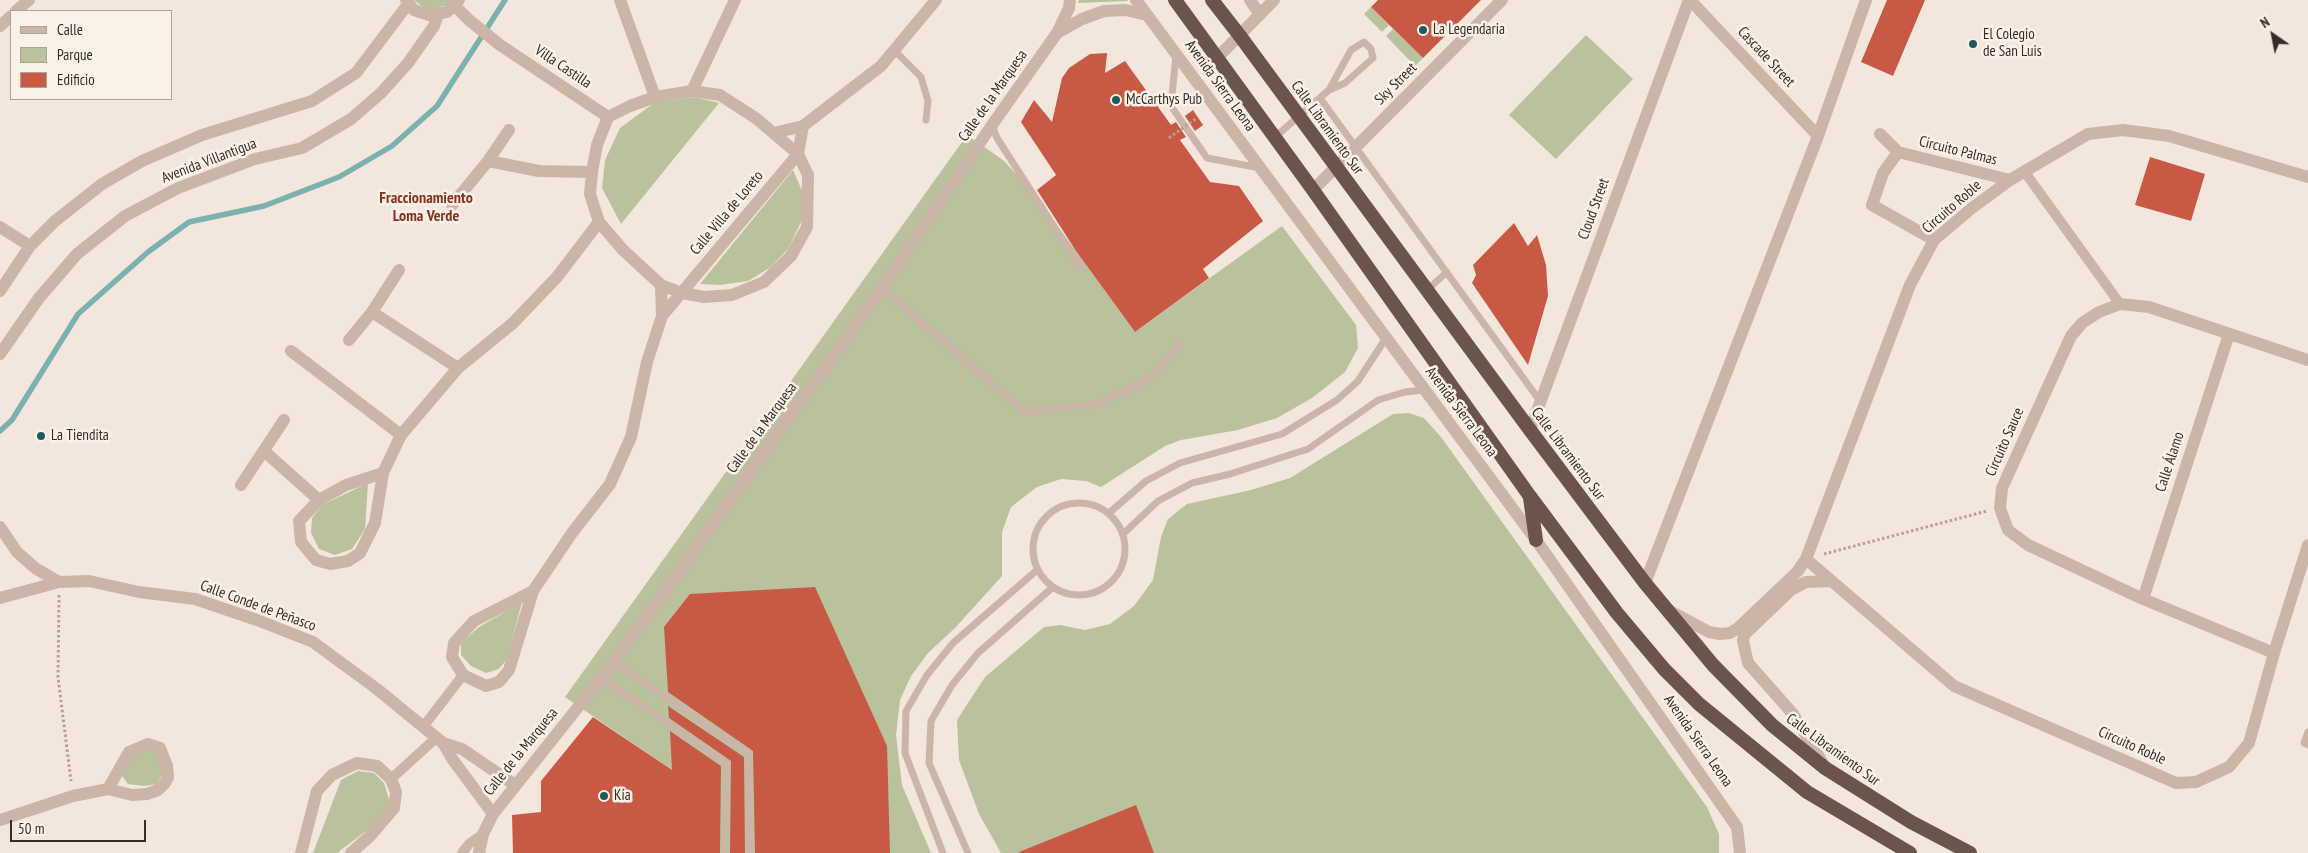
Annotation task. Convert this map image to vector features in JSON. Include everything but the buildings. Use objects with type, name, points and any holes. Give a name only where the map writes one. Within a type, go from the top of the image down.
[{"type":"highway","points":[[1175,0],[1275,137],[1529,495],[1617,613],[1664,669],[1699,704],[1806,792],[1910,853]]},
{"type":"highway","name":"Calle Libramiento Sur","points":[[1212,0],[1645,583],[1738,692],[1772,725],[1825,768],[1886,807],[1970,853]]},
{"type":"highway","points":[[1529,495],[1536,540]]},
{"type":"street","points":[[17,10],[28,0]]},
{"type":"street","points":[[620,0],[655,97]]},
{"type":"street","points":[[692,91],[735,0]]},
{"type":"street","points":[[774,134],[803,126],[881,66],[936,0]]},
{"type":"street","name":"Calle de la Marquesa","points":[[479,853],[483,834],[493,814],[614,662],[882,288],[992,125],[1057,33],[1069,8],[1070,0]]},
{"type":"street","name":"Avenida Sierra Leona","points":[[1136,0],[1536,540],[1738,828],[1740,853]]},
{"type":"street","points":[[1250,0],[1260,16]]},
{"type":"street","points":[[1217,58],[1274,0]]},
{"type":"street","name":"Sky Street","points":[[1312,190],[1502,0]]},
{"type":"street","name":"Cascade Street","points":[[1689,0],[1818,136]]},
{"type":"street","name":"Cloud Street","points":[[1530,430],[1689,0]]},
{"type":"street","points":[[1645,583],[1818,136],[1866,0]]},
{"type":"street","points":[[407,2],[421,14],[438,15],[447,12],[457,3]]},
{"type":"street","name":"Avenida Villantigua","points":[[0,291],[30,246],[55,221],[102,184],[142,161],[202,135],[312,101],[356,73],[407,2]]},
{"type":"street","name":"Villa Castilla","points":[[457,3],[469,20],[500,44],[608,117]]},
{"type":"street","name":"Calle de la Marquesa","points":[[1057,33],[1082,19],[1104,11],[1125,10],[1147,14]]},
{"type":"street","name":"Avenida Villantigua","points":[[0,354],[39,298],[77,254],[124,216],[178,188],[255,159],[302,148],[351,119],[381,93],[408,63],[434,26],[438,15]]},
{"type":"street","points":[[0,26],[10,17]]},
{"type":"street","points":[[692,91],[720,95],[757,119],[798,154],[808,175],[807,227],[791,256],[764,282],[732,295],[704,296],[682,294],[661,285],[623,250],[598,222],[590,194],[597,146],[608,117],[630,106],[655,97],[692,91]]},
{"type":"street","points":[[798,154],[803,126]]},
{"type":"street","points":[[452,205],[488,161],[509,130]]},
{"type":"street","name":"Circuito Roble","points":[[1741,632],[1797,572],[1806,559],[1910,285],[1934,240],[1972,208],[2024,171],[2088,134],[2123,130],[2169,136],[2308,177]]},
{"type":"street","name":"Circuito Palmas","points":[[1880,134],[1898,152],[2010,180]]},
{"type":"street","name":"Circuito Palmas","points":[[1898,152],[1883,173],[1872,206],[1934,240]]},
{"type":"street","name":"Calle Villa de Loreto","points":[[662,316],[798,154]]},
{"type":"street","points":[[488,161],[539,171],[592,172]]},
{"type":"street","points":[[2024,171],[2120,304]]},
{"type":"street","points":[[383,472],[346,485],[319,500],[299,521],[301,542],[316,560],[330,564],[348,561],[360,553],[375,523],[383,472],[401,435],[458,368],[513,323],[557,277],[598,222]]},
{"type":"street","points":[[0,228],[30,246]]},
{"type":"street","points":[[349,340],[372,312],[400,270]]},
{"type":"street","points":[[533,591],[474,621],[454,643],[452,657],[463,675],[486,686],[499,682],[509,670],[533,591],[572,533],[610,484],[632,438],[647,362],[662,316],[661,285]]},
{"type":"street","name":"Circuito Sauce","points":[[2000,508],[2002,488],[2071,336],[2082,323],[2099,312],[2120,304],[2149,307],[2308,360]]},
{"type":"street","points":[[372,312],[458,368]]},
{"type":"street","name":"Calle Álamo","points":[[2142,599],[2229,334]]},
{"type":"street","points":[[291,351],[401,435]]},
{"type":"street","points":[[241,485],[284,420]]},
{"type":"street","points":[[264,451],[319,500]]},
{"type":"street","points":[[2000,508],[2008,530],[2028,545],[2142,599],[2274,653]]},
{"type":"street","points":[[0,527],[18,552],[34,568],[59,582]]},
{"type":"street","name":"Circuito Roble","points":[[1806,559],[1954,686],[2176,783],[2196,782],[2229,767],[2249,743],[2274,653],[2308,545]]},
{"type":"street","name":"Calle Conde de Peñasco","points":[[0,598],[59,582],[90,581],[139,592],[195,600],[257,620],[313,642],[439,740],[462,749],[515,785]]},
{"type":"street","points":[[1667,609],[1710,632],[1720,634],[1741,632],[1791,590],[1806,582],[1831,581]]},
{"type":"street","points":[[1741,632],[1748,663],[1794,714],[1825,768]]},
{"type":"street","points":[[423,727],[463,675]]},
{"type":"street","points":[[391,779],[439,740]]},
{"type":"street","name":"Calle Conde de Peñasco","points":[[439,740],[493,814]]},
{"type":"street","points":[[0,820],[73,796],[108,789],[132,795],[147,794],[158,790],[168,777],[167,766],[160,748],[148,744],[129,752],[108,789]]},
{"type":"street","points":[[301,853],[317,791],[332,775],[357,764],[377,766],[391,779],[396,792],[394,808],[370,836],[351,853]]},
{"type":"street","name":"Calle de la Marquesa","points":[[462,853],[469,844],[483,834]]},
{"type":"lane","points":[[1275,137],[1329,90],[1345,82],[1372,58],[1371,49],[1364,42],[1351,50],[1329,90]]},
{"type":"lane","points":[[894,50],[921,77],[928,102],[926,120]]},
{"type":"lane","points":[[1176,54],[1171,106],[1207,158],[1261,168]]},
{"type":"lane","points":[[1320,98],[1540,401]]},
{"type":"lane","points":[[992,125],[997,138],[1080,267]]},
{"type":"lane","points":[[1426,290],[1447,272]]},
{"type":"lane","points":[[882,288],[1025,412],[1097,404],[1153,376],[1180,343]]},
{"type":"lane","points":[[1109,513],[1146,481],[1180,463],[1282,434],[1337,400],[1358,381],[1386,338]]},
{"type":"lane","points":[[1123,534],[1158,501],[1192,483],[1230,474],[1308,449],[1378,400],[1405,392],[1425,390]]},
{"type":"lane","points":[[1074,503],[1095,505],[1109,513],[1123,534],[1125,557],[1118,573],[1107,586],[1086,595],[1063,592],[1053,587],[1038,570],[1034,559],[1034,536],[1046,516],[1055,509],[1074,503]]},
{"type":"lane","points":[[943,853],[905,753],[906,712],[927,675],[954,643],[1038,570]]},
{"type":"lane","points":[[968,853],[930,763],[931,721],[952,685],[978,653],[1053,587]]},
{"type":"lane","points":[[614,662],[749,754],[750,853]]},
{"type":"lane","points":[[602,678],[726,763],[725,853]]},
{"type":"lane","points":[[2308,732],[2304,744],[2308,745]]},
{"type":"path","points":[[1171,136],[1203,114]]},
{"type":"path","points":[[1806,559],[2000,508]]},
{"type":"path","points":[[59,582],[58,677],[73,796]]},
{"type":"green space","points":[[414,0],[452,0],[447,5],[432,9],[424,8]]},
{"type":"green space","points":[[1079,0],[1127,0],[1128,1],[1078,3]]},
{"type":"green space","points":[[1371,7],[1389,25],[1382,32],[1364,14]]},
{"type":"green space","points":[[1393,29],[1423,58],[1415,66],[1386,36]]},
{"type":"green space","points":[[1586,35],[1633,79],[1556,159],[1509,115]]},
{"type":"green space","points":[[694,97],[719,103],[621,224],[602,188],[605,160],[620,128],[654,103]]},
{"type":"green space","points":[[967,135],[1003,160],[1033,192],[1135,332],[1282,226],[1356,325],[1358,348],[1345,372],[1312,398],[1277,418],[1238,430],[1181,440],[1165,446],[1101,487],[1086,481],[1061,479],[1037,487],[1011,507],[1002,532],[1002,576],[955,628],[928,653],[911,676],[900,700],[896,735],[902,785],[931,853],[671,853],[666,766],[565,697]]},
{"type":"green space","points":[[793,170],[804,195],[801,222],[788,249],[771,267],[748,281],[720,285],[700,284]]},
{"type":"green space","points":[[1409,413],[1424,418],[1441,437],[1707,807],[1719,834],[1719,853],[1001,853],[979,814],[959,760],[957,720],[985,677],[1044,627],[1060,625],[1085,630],[1110,624],[1134,606],[1153,580],[1161,537],[1168,519],[1187,504],[1251,490],[1290,478],[1393,414]]},
{"type":"green space","points":[[368,483],[365,529],[352,549],[335,555],[319,549],[311,533],[312,518],[322,505]]},
{"type":"green space","points":[[522,602],[507,659],[499,669],[486,673],[471,666],[461,655],[461,643],[479,627]]},
{"type":"green space","points":[[148,749],[157,753],[164,771],[157,784],[144,786],[128,784],[122,776],[134,754]]},
{"type":"green space","points":[[358,771],[374,773],[384,783],[390,803],[374,825],[337,853],[313,853],[341,780]]},
{"type":"waterway","points":[[0,431],[12,420],[78,314],[148,252],[189,222],[264,206],[339,177],[392,146],[437,106],[505,0]]},
{"type":"place","name":"La Legendaria","points":[[1423,30]]},
{"type":"place","name":"El Colegio de San Luis","points":[[1973,44]]},
{"type":"place","name":"McCarthys Pub","points":[[1116,100]]},
{"type":"place","name":"La Tiendita","points":[[41,436]]},
{"type":"place","name":"Kia","points":[[604,796]]},
{"type":"district","name":"Fraccionamiento Loma Verde","points":[[426,207]]}]
